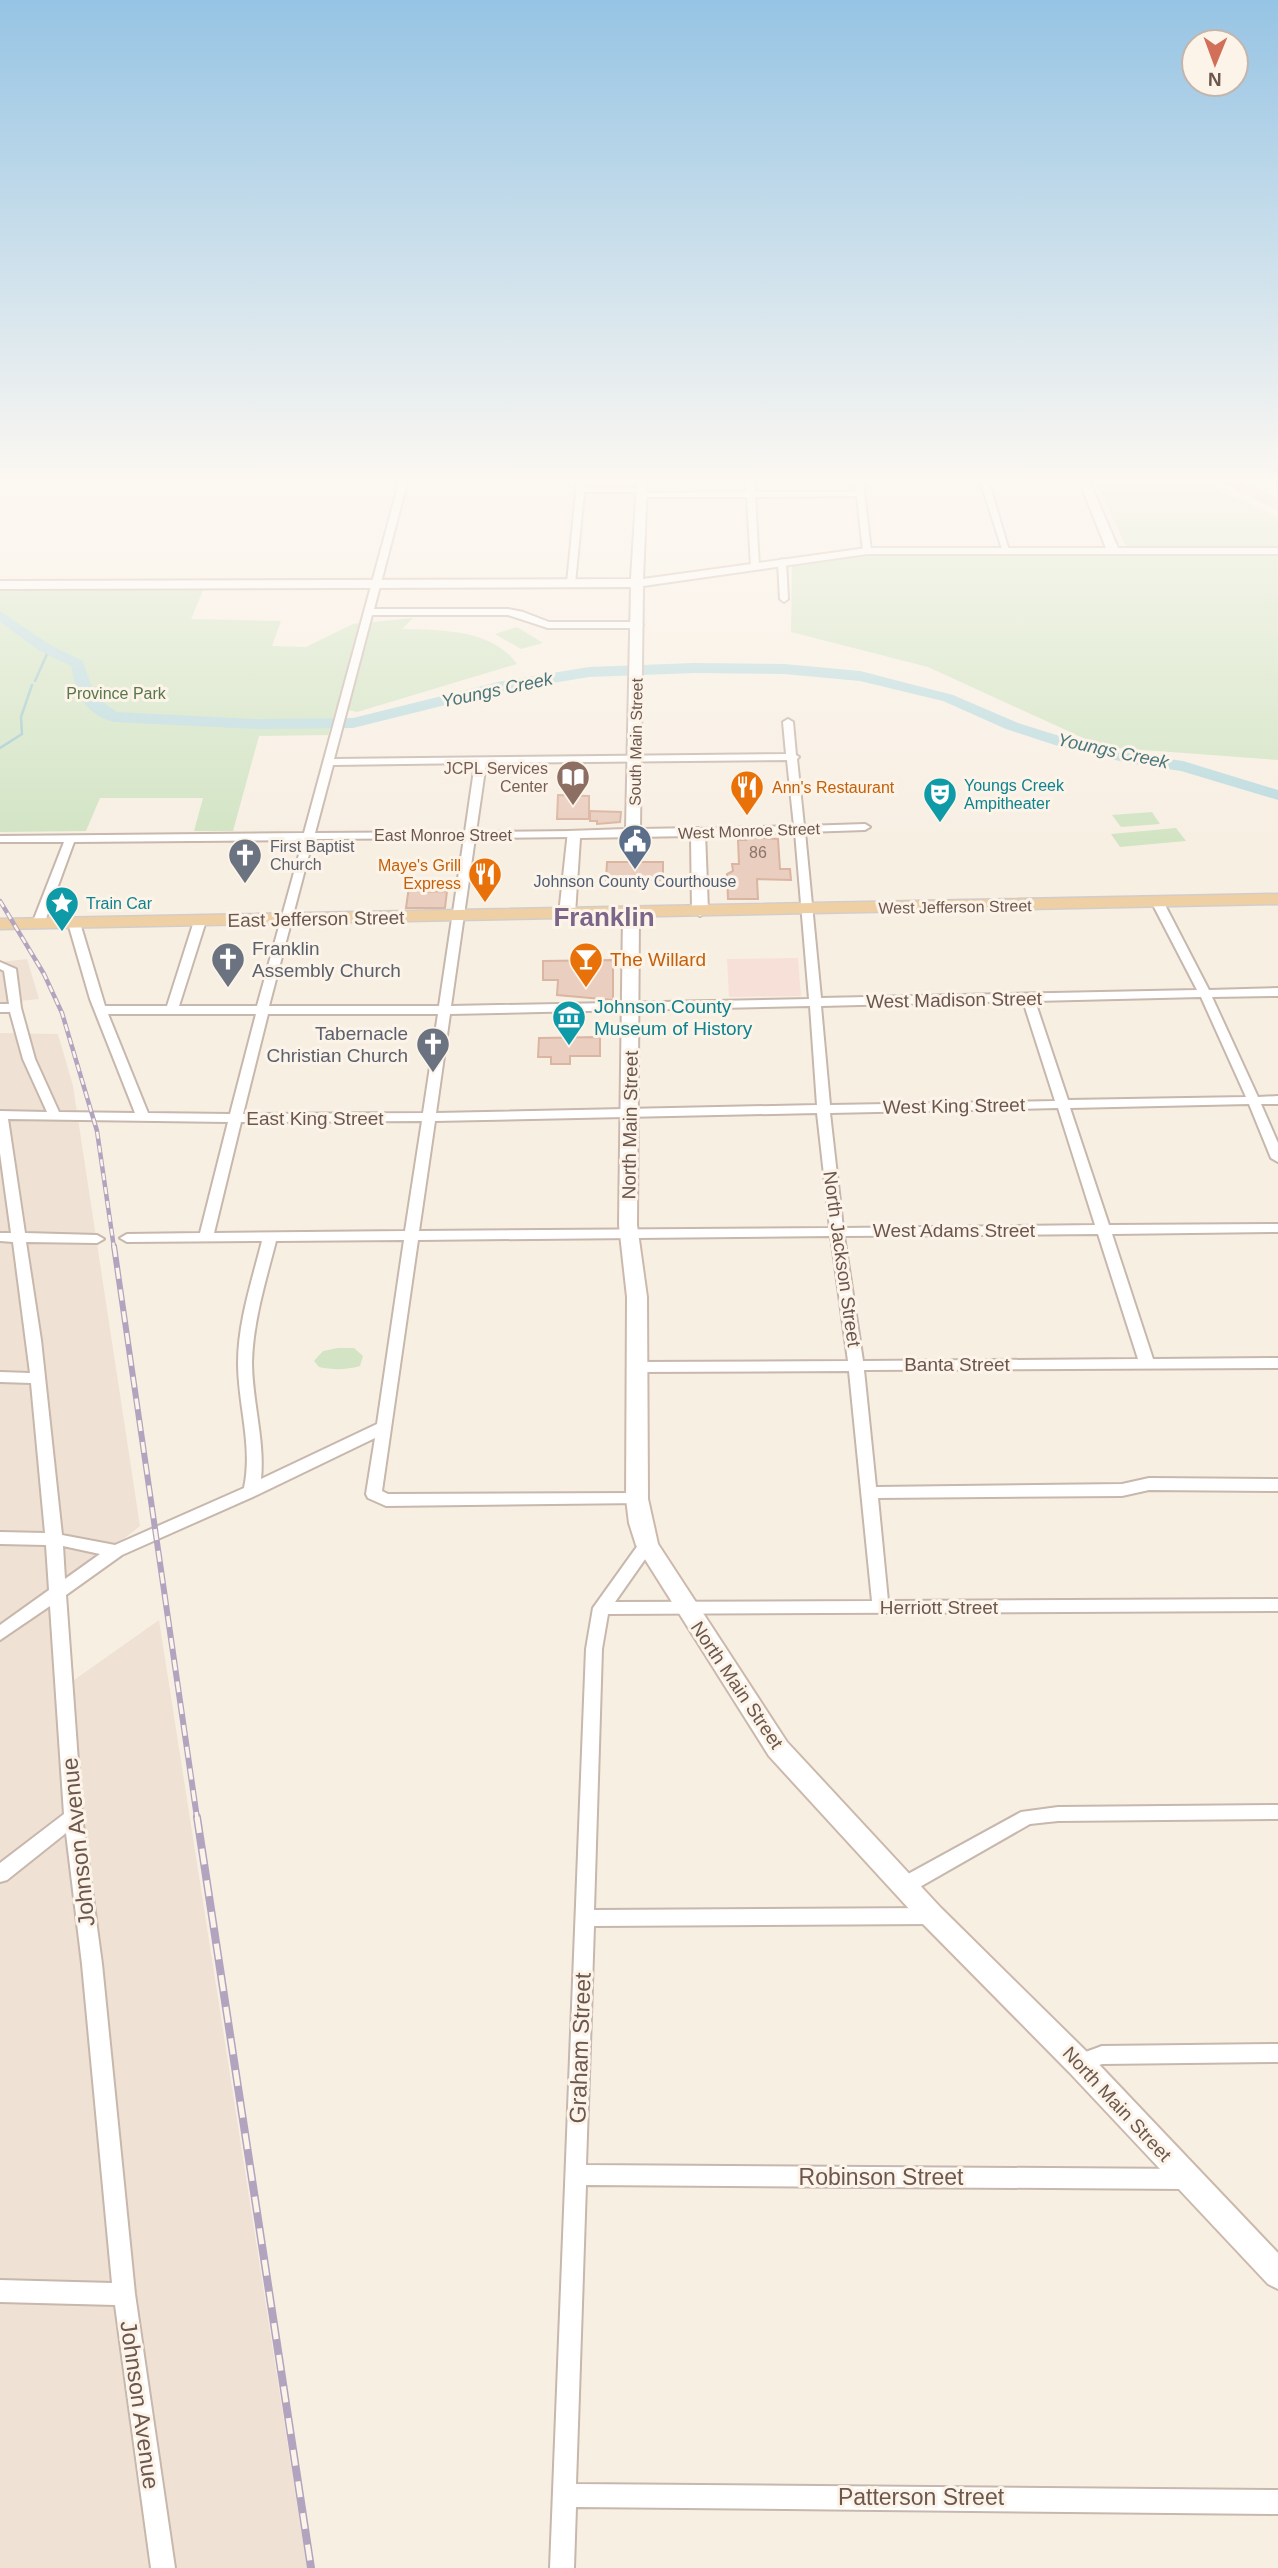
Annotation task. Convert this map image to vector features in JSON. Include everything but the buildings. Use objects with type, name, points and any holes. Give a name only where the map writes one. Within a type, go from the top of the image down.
[{"type":"main road","name":"West Jefferson Street","points":[[631,913],[1278,899]]},
{"type":"main road","name":"East Jefferson Street","points":[[0,924],[631,913]]},
{"type":"street","points":[[206,1236],[262,1012],[372,603]]},
{"type":"street","name":"South Main Street","points":[[633,834],[637,603]]},
{"type":"street","points":[[370,612],[508,612],[548,625],[638,625]]},
{"type":"street","name":"North Jackson Street","points":[[788,722],[794,757],[824,1108],[837,1231],[856,1365],[881,1608]]},
{"type":"street","points":[[328,761],[794,757]]},
{"type":"street","points":[[481,760],[374,1491],[381,1499],[637,1499]]},
{"type":"street","name":"West Monroe Street","points":[[633,834],[865,827]]},
{"type":"street","points":[[698,832],[700,911]]},
{"type":"street","points":[[567,914],[573,834]]},
{"type":"street","name":"East Monroe Street","points":[[0,839],[633,834]]},
{"type":"street","points":[[38,923],[70,839]]},
{"type":"street","points":[[1158,903],[1254,1101],[1278,1158]]},
{"type":"street","name":"North Main Street","points":[[631,913],[629,1233],[637,1297],[637,1499],[640,1523],[648,1545],[778,1749],[904,1886],[1079,2063],[1278,2274]]},
{"type":"street","points":[[172,1011],[200,922]]},
{"type":"street","points":[[74,923],[102,1010],[143,1116]]},
{"type":"street","points":[[0,965],[10,969],[15,1008],[29,1059],[55,1116]]},
{"type":"street","name":"West Madison Street","points":[[102,1010],[444,1010],[1278,992]]},
{"type":"street","points":[[1028,998],[1147,1363]]},
{"type":"street","points":[[0,1008],[15,1008]]},
{"type":"street","name":"West King Street","points":[[629,1112],[1278,1100]]},
{"type":"street","name":"East King Street","points":[[0,1115],[236,1118],[629,1112]]},
{"type":"street","name":"Johnson Avenue","points":[[0,1115],[9,1238],[38,1378],[54,1539],[73,1816],[92,1964],[124,2294],[163,2568]]},
{"type":"street","name":"West Adams Street","points":[[127,1238],[1278,1228]]},
{"type":"street","points":[[251,1491],[256,1477],[246,1401],[245,1360],[270,1236]]},
{"type":"street","points":[[9,1238],[97,1239]]},
{"type":"street","name":"Banta Street","points":[[637,1367],[1278,1363]]},
{"type":"street","points":[[0,1377],[38,1378]]},
{"type":"street","points":[[0,1634],[116,1551],[251,1491],[384,1427]]},
{"type":"street","points":[[869,1493],[1122,1490],[1149,1484],[1278,1485]]},
{"type":"street","points":[[0,1538],[54,1539],[116,1551]]},
{"type":"street","name":"Graham Street","points":[[562,2568],[593,1649],[601,1608],[648,1545]]},
{"type":"street","name":"Herriott Street","points":[[601,1608],[1278,1605]]},
{"type":"street","points":[[904,1886],[1027,1818],[1058,1814],[1278,1812]]},
{"type":"street","points":[[0,1874],[73,1816]]},
{"type":"street","points":[[585,1918],[933,1916]]},
{"type":"street","points":[[1079,2063],[1102,2054],[1278,2053]]},
{"type":"street","name":"Robinson Street","points":[[575,2175],[1188,2179]]},
{"type":"street","points":[[0,2291],[124,2294]]},
{"type":"street","name":"Patterson Street","points":[[565,2495],[1278,2502]]},
{"type":"shaded area","points":[[798,958],[801,996],[729,997],[727,959]]},
{"type":"shaded area","points":[[27,959],[39,999],[0,1003],[0,962]]},
{"type":"shaded area","points":[[0,1033],[58,1034],[73,1086],[140,1526],[66,1584],[74,1680],[159,1620],[307,2568],[0,2568]]},
{"type":"green space","name":"Province Park","points":[[0,603],[198,603],[191,619],[281,621],[272,646],[306,647],[353,624],[413,618],[402,629],[449,631],[480,638],[506,652],[517,664],[357,712],[336,707],[328,735],[259,736],[233,831],[194,831],[203,798],[100,798],[86,831],[0,832]]},
{"type":"green space","points":[[791,603],[1278,603],[1278,760],[1103,747],[928,667],[791,632]]},
{"type":"green space","points":[[517,627],[543,643],[521,649],[495,634]]},
{"type":"green space","points":[[1152,812],[1160,824],[1121,827],[1112,815]]},
{"type":"green space","points":[[1176,828],[1186,841],[1120,847],[1111,834]]},
{"type":"green space","points":[[354,1348],[363,1356],[360,1366],[329,1369],[319,1367],[314,1361],[323,1351]]},
{"type":"waterway","name":"Youngs Creek","points":[[0,615],[45,648],[78,664],[82,683],[91,703],[114,717],[254,724],[353,723],[498,687],[589,672],[694,668],[784,669],[860,676],[948,698],[1012,726],[1064,743],[1128,758],[1183,766],[1278,795]]},
{"type":"waterway","points":[[35,681],[47,654],[45,648]]},
{"type":"waterway","points":[[0,748],[22,734],[21,717],[32,685]]},
{"type":"railway","points":[[0,901],[44,974],[62,1013],[97,1131],[114,1248]]},
{"type":"railway","points":[[114,1246],[197,1818]]},
{"type":"railway","points":[[197,1817],[311,2568]]},
{"type":"place","name":"JCPL Services Center","points":[[573,807]]},
{"type":"place","name":"Ann's Restaurant","points":[[747,817]]},
{"type":"place","name":"Youngs Creek Ampitheater","points":[[940,824]]},
{"type":"place","name":"Johnson County Courthouse","points":[[635,871]]},
{"type":"place","name":"First Baptist Church","points":[[245,885]]},
{"type":"place","name":"Maye's Grill Express","points":[[485,904]]},
{"type":"place","name":"Train Car","points":[[62,933]]},
{"type":"place","name":"Franklin Assembly Church","points":[[228,989]]},
{"type":"place","name":"The Willard","points":[[586,989]]},
{"type":"place","name":"Johnson County Museum of History","points":[[569,1047]]},
{"type":"place","name":"Tabernacle Christian Church","points":[[433,1074]]},
{"type":"district","name":"Franklin","points":[[604,917]]}]
